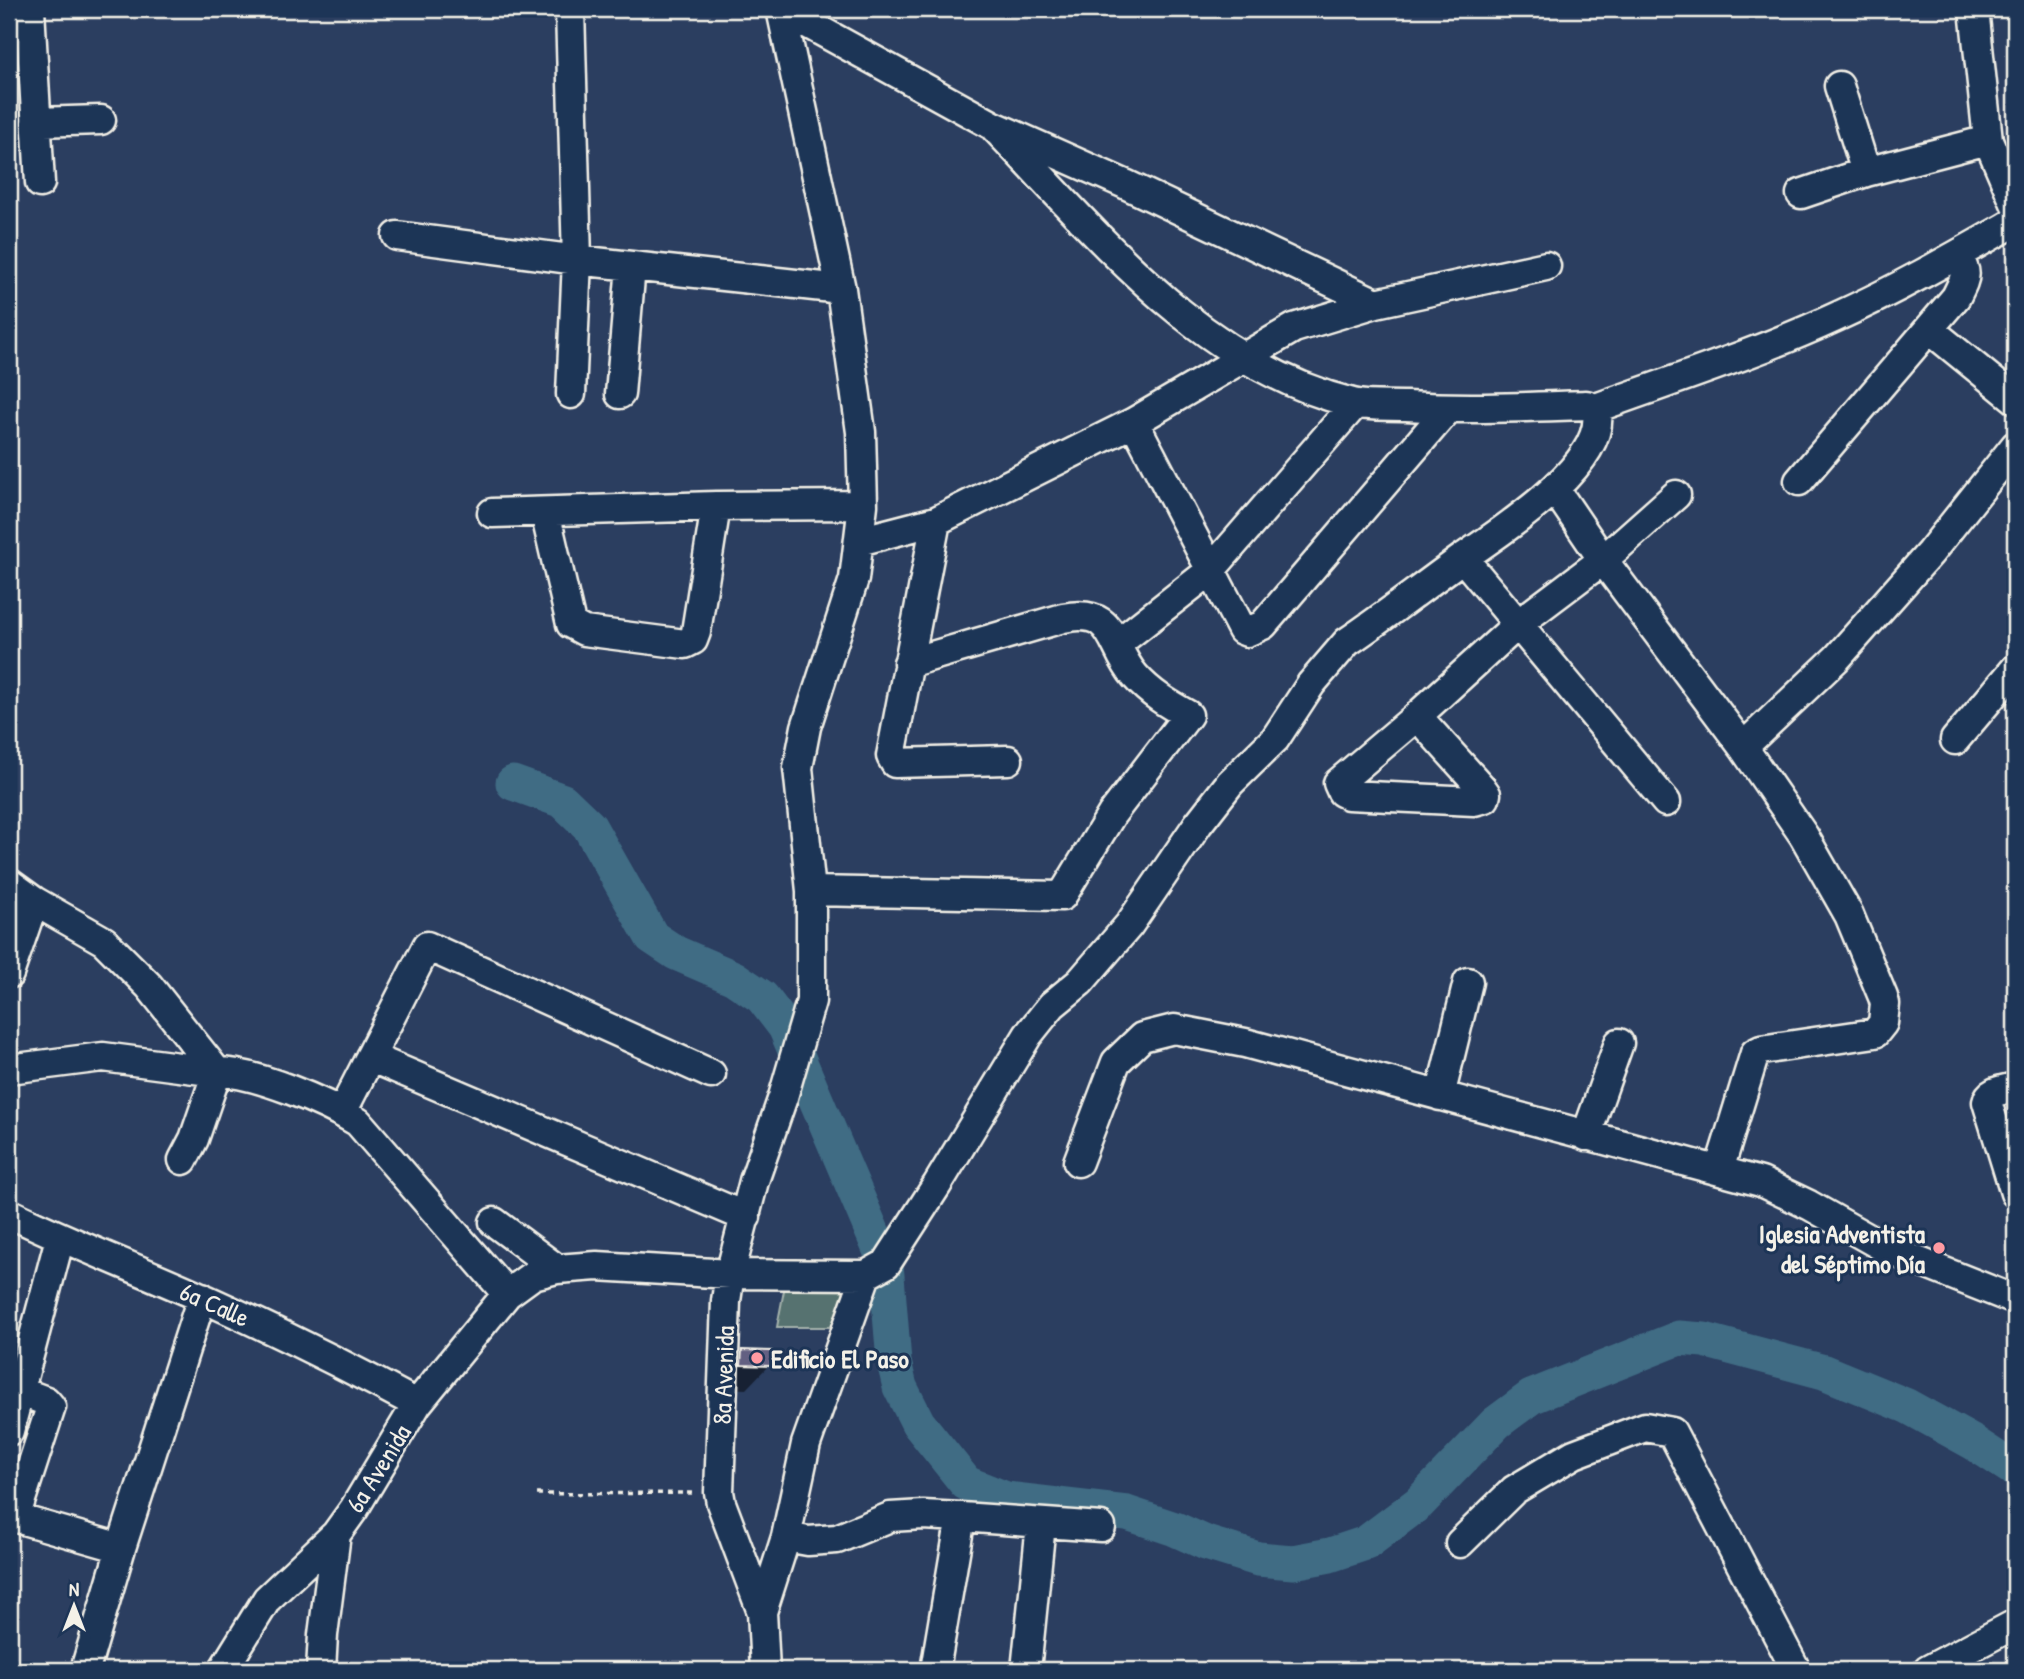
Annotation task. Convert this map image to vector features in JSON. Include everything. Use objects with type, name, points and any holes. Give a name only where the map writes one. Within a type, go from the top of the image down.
[{"type":"street","points":[[30,9],[40,183]]},
{"type":"street","points":[[570,9],[577,260],[571,394]]},
{"type":"street","points":[[781,9],[992,125],[1125,184],[1376,303]]},
{"type":"street","name":"8a Avenida","points":[[765,1670],[762,1612],[719,1492],[726,1301],[730,1274],[754,1181],[788,1081],[811,1001],[811,891],[798,768],[806,727],[854,579],[863,505],[861,432],[841,289],[781,9]]},
{"type":"street","points":[[1975,9],[1988,140],[2015,203]]},
{"type":"street","points":[[1839,86],[1866,172]]},
{"type":"street","points":[[36,122],[101,120]]},
{"type":"street","points":[[992,125],[1157,295],[1198,328],[1244,358],[1293,384],[1355,404],[1448,409],[1586,405],[1596,408],[1754,351],[1835,318],[1956,256],[2015,222]]},
{"type":"street","points":[[1801,194],[1866,172],[1988,140]]},
{"type":"street","points":[[397,236],[577,260],[841,289]]},
{"type":"street","points":[[1799,481],[1956,297],[1965,275],[1965,267],[1956,256]]},
{"type":"street","points":[[620,394],[631,266]]},
{"type":"street","points":[[859,541],[936,521],[1134,422],[1294,328],[1376,303],[1546,267]]},
{"type":"street","points":[[1929,329],[2015,399]]},
{"type":"street","points":[[1117,644],[1210,571],[1355,404]]},
{"type":"street","points":[[762,1612],[786,1537],[806,1444],[866,1275],[886,1264],[1028,1035],[1052,1005],[1080,982],[1129,925],[1198,824],[1230,783],[1275,739],[1329,660],[1347,642],[1493,538],[1555,489],[1593,440],[1598,427],[1596,408]]},
{"type":"street","points":[[1134,422],[1210,571],[1242,630],[1247,632],[1263,625],[1448,409]]},
{"type":"street","points":[[1743,747],[1837,658],[1930,554],[2015,446]]},
{"type":"street","points":[[1555,489],[1603,560],[1743,747],[1804,836],[1849,915],[1883,997],[1885,1014],[1880,1030],[1875,1033],[1760,1049],[1755,1053],[1719,1170]]},
{"type":"street","points":[[1417,716],[1481,787],[1486,794],[1485,798],[1474,801],[1348,795],[1342,792],[1338,783],[1518,624],[1603,560],[1676,495]]},
{"type":"street","points":[[492,513],[716,506],[863,505]]},
{"type":"street","points":[[545,512],[571,624],[584,631],[685,645],[693,640],[696,632],[716,506]]},
{"type":"street","points":[[936,521],[891,757],[895,764],[1008,760]]},
{"type":"street","points":[[1463,558],[1665,802]]},
{"type":"street","points":[[811,891],[1062,897],[1112,814],[1188,715],[1153,693],[1128,666],[1112,632],[1103,622],[1089,616],[1075,616],[908,663]]},
{"type":"street","points":[[1955,740],[2015,669]]},
{"type":"street","points":[[9,883],[34,901],[104,941],[149,986],[217,1072]]},
{"type":"street","points":[[9,974],[34,901]]},
{"type":"street","points":[[342,1112],[427,946],[711,1074]]},
{"type":"street","points":[[1440,1096],[1468,982]]},
{"type":"street","points":[[1078,1162],[1116,1062],[1142,1037],[1174,1029],[1245,1043],[1761,1182],[1887,1249],[2015,1300]]},
{"type":"street","points":[[1586,1136],[1619,1043]]},
{"type":"street","points":[[9,1069],[103,1057],[234,1072],[342,1112],[358,1122],[506,1294]]},
{"type":"street","points":[[370,1058],[746,1217]]},
{"type":"street","points":[[183,1160],[194,1139],[217,1072]]},
{"type":"street","points":[[2015,1087],[1992,1093],[1987,1102],[2015,1193]]},
{"type":"street","name":"6a Calle","points":[[9,1213],[60,1238],[202,1297],[338,1361],[417,1404]]},
{"type":"street","points":[[494,1222],[557,1269]]},
{"type":"street","points":[[9,1431],[60,1238]]},
{"type":"street","name":"6a Avenida","points":[[321,1670],[336,1534],[417,1404],[506,1294],[533,1275],[557,1269],[597,1266],[730,1274],[866,1275]]},
{"type":"street","points":[[85,1670],[121,1548],[202,1297]]},
{"type":"street","points":[[19,1391],[46,1401],[51,1406],[12,1517],[121,1548]]},
{"type":"street","points":[[1460,1543],[1514,1490],[1574,1454],[1645,1427],[1672,1432],[1796,1670]]},
{"type":"street","points":[[786,1537],[808,1541],[837,1539],[890,1517],[923,1515],[1101,1527]]},
{"type":"street","points":[[935,1670],[961,1517]]},
{"type":"street","points":[[1026,1670],[1041,1524]]},
{"type":"street","points":[[222,1670],[267,1599],[336,1534]]},
{"type":"street","points":[[1928,1670],[1958,1663],[2015,1623]]},
{"type":"path","points":[[537,1494],[719,1492]]},
{"type":"green space","points":[[844,1283],[842,1327],[777,1327],[785,1285]]},
{"type":"building","name":"Edificio El Paso","points":[[742,1350],[772,1351],[771,1366],[741,1365]]},
{"type":"waterway","points":[[513,783],[563,801],[589,826],[652,937],[676,953],[734,978],[762,997],[785,1027],[886,1264],[894,1362],[900,1387],[918,1423],[966,1483],[1006,1499],[1127,1513],[1206,1543],[1258,1559],[1293,1562],[1330,1555],[1366,1543],[1419,1503],[1496,1423],[1531,1397],[1679,1338],[1704,1340],[1824,1372],[1907,1406],[1974,1443],[2015,1470]]},
{"type":"place","name":"Iglesia Adventista del Séptimo Día","points":[[1939,1248]]},
{"type":"place","name":"Edificio El Paso","points":[[757,1358]]}]
